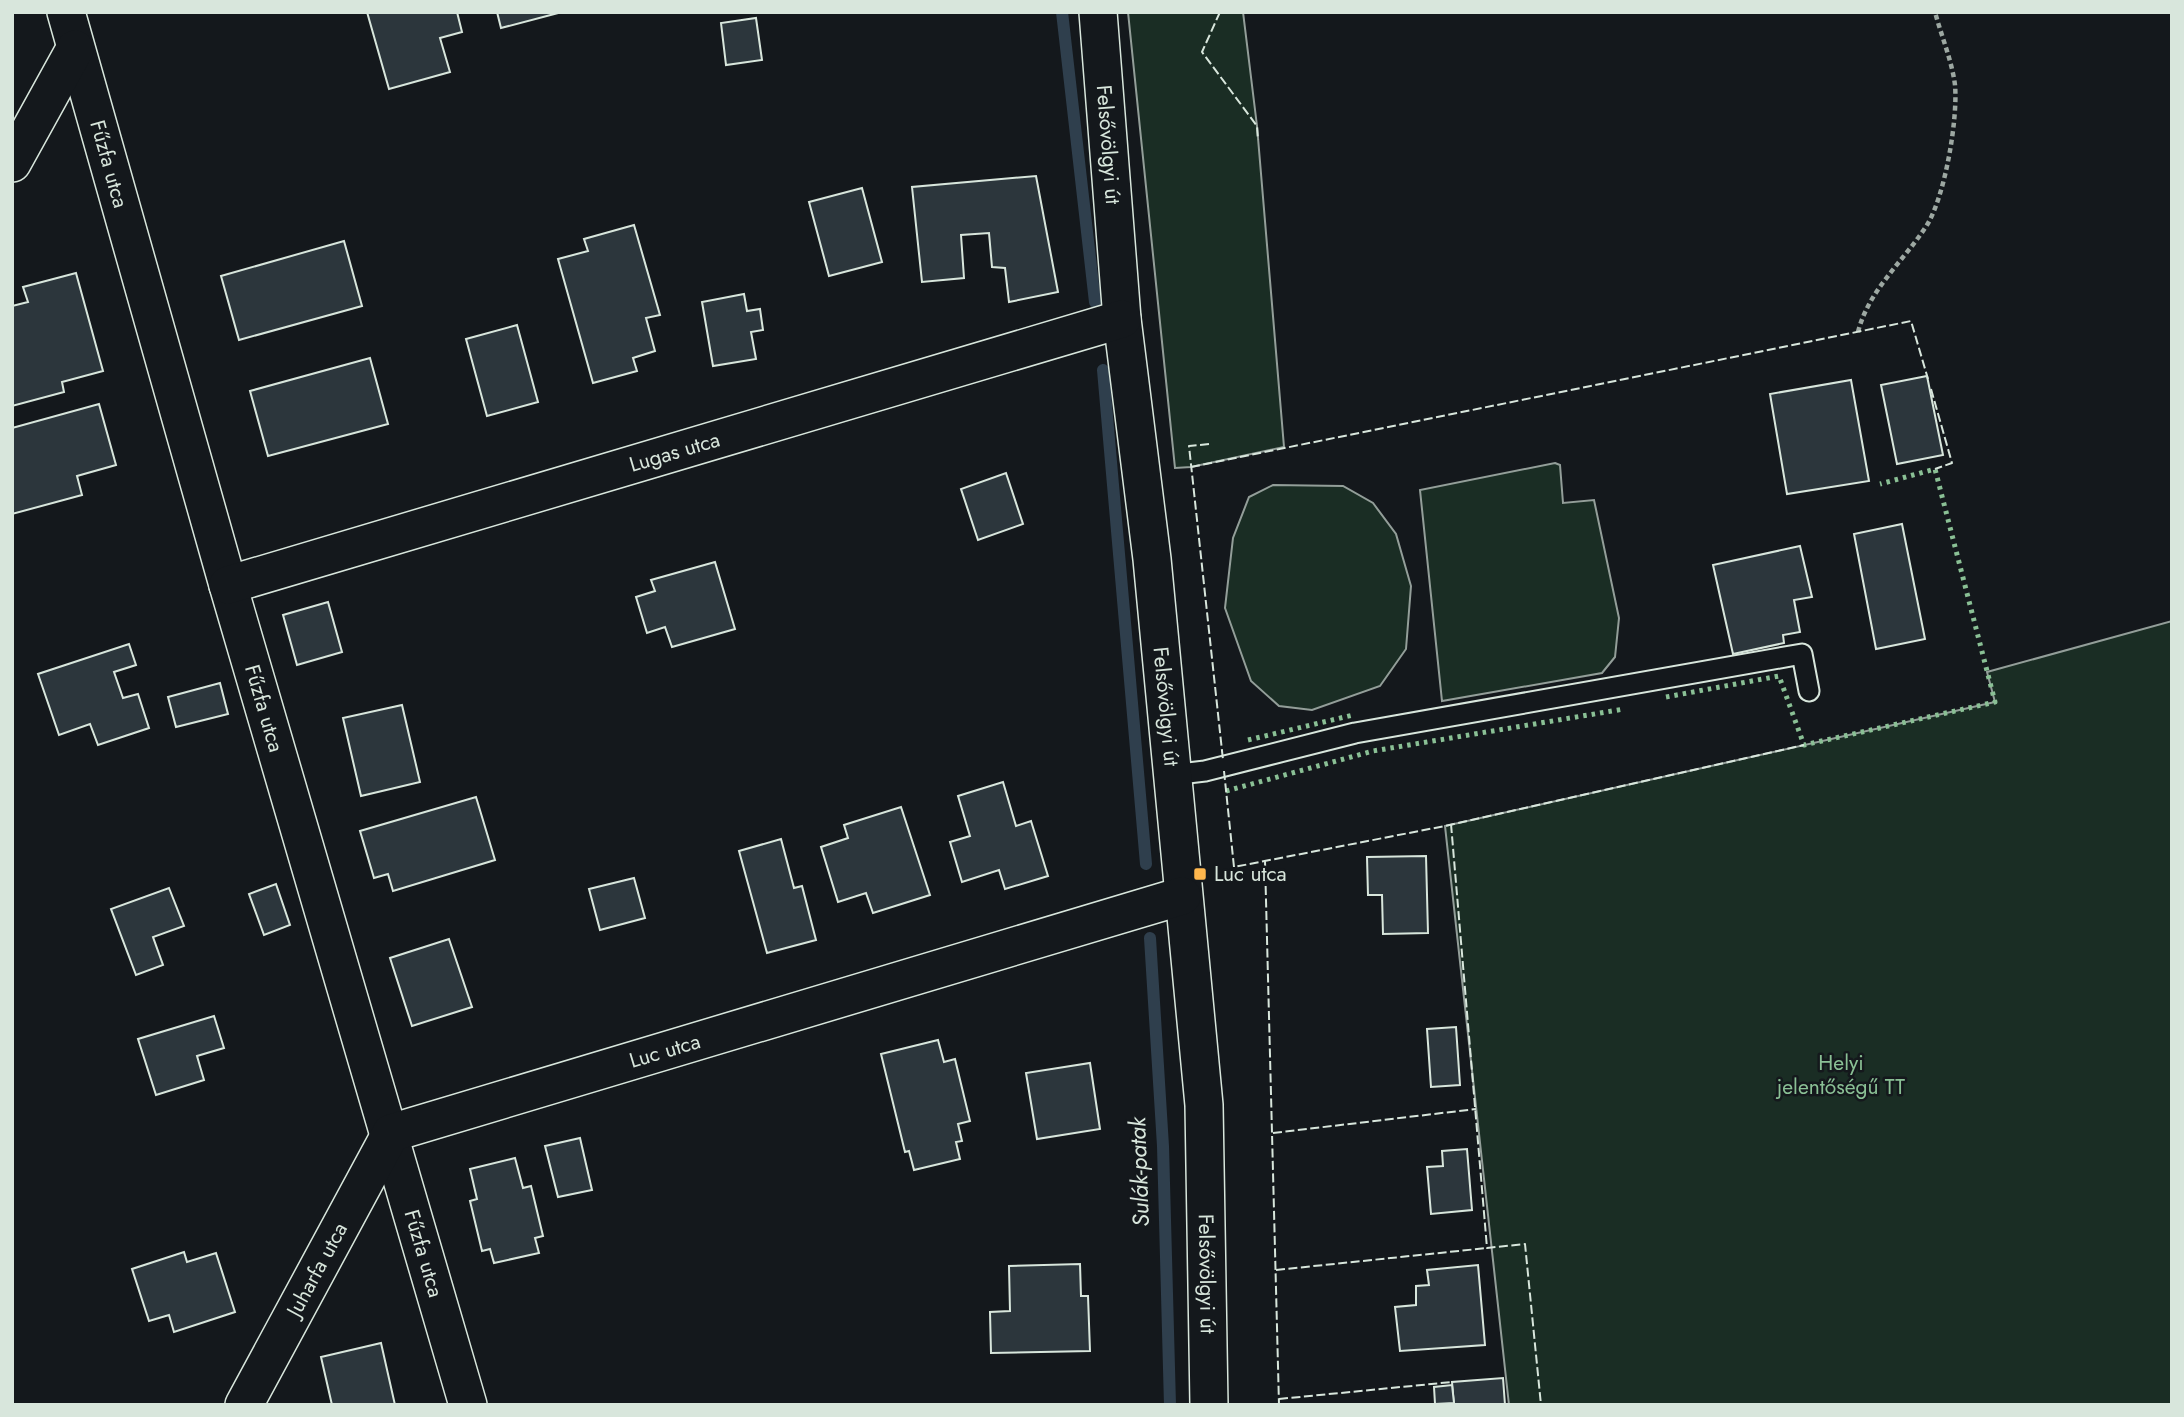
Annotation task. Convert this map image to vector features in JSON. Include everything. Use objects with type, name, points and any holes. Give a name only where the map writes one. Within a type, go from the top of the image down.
[{"type":"street","name":"Fűzfa utca","points":[[66,12],[228,585],[391,1133],[468,1405]]},
{"type":"street","name":"Felsővölgyi út","points":[[1098,12],[1122,319],[1153,559],[1182,896],[1204,1105],[1209,1405]]},
{"type":"street","points":[[12,163],[75,49]]},
{"type":"street","name":"Lugas utca","points":[[228,585],[1122,319]]},
{"type":"street","name":"Luc utca","points":[[391,1133],[1182,896]]},
{"type":"street","name":"Juharfa utca","points":[[244,1405],[391,1133]]},
{"type":"lane","points":[[1171,775],[1205,771],[1355,733],[1802,654],[1809,691]]},
{"type":"path","points":[[1858,332],[1862,317],[1881,284],[1928,223],[1949,164],[1955,85],[1935,12]]},
{"type":"green space","points":[[1128,12],[1243,12],[1257,126],[1284,447],[1175,468]]},
{"type":"green space","points":[[1555,463],[1560,465],[1563,503],[1594,500],[1619,618],[1615,657],[1602,673],[1442,701],[1420,490]]},
{"type":"green space","points":[[1273,485],[1343,486],[1373,503],[1396,534],[1411,586],[1406,649],[1380,686],[1312,710],[1279,706],[1251,681],[1225,608],[1233,538],[1249,497]]},
{"type":"green space","name":"Helyi jelentőségű TT","points":[[2172,621],[2172,1405],[1509,1405],[1445,826],[1995,702],[1987,672]]},
{"type":"building","points":[[367,12],[457,12],[462,32],[440,38],[450,72],[389,89]]},
{"type":"building","points":[[497,12],[562,12],[501,28]]},
{"type":"building","points":[[756,18],[762,60],[726,65],[721,23]]},
{"type":"building","points":[[1036,176],[1058,292],[1009,302],[1005,268],[992,267],[989,233],[961,235],[964,278],[922,282],[912,187]]},
{"type":"building","points":[[862,188],[882,262],[829,276],[809,202]]},
{"type":"building","points":[[634,225],[660,315],[646,318],[655,351],[633,358],[637,371],[593,383],[558,259],[588,251],[584,239]]},
{"type":"building","points":[[344,241],[362,306],[239,340],[221,276]]},
{"type":"building","points":[[76,273],[103,371],[62,382],[64,392],[12,406],[12,306],[28,302],[23,287]]},
{"type":"building","points":[[744,294],[747,311],[760,309],[763,330],[751,332],[756,359],[713,366],[702,302]]},
{"type":"building","points":[[517,325],[538,402],[487,416],[466,339]]},
{"type":"building","points":[[370,358],[388,424],[268,456],[250,391]]},
{"type":"building","points":[[1927,376],[1943,455],[1897,464],[1881,385]]},
{"type":"building","points":[[1851,380],[1869,481],[1787,494],[1770,394]]},
{"type":"building","points":[[99,404],[116,465],[77,476],[82,495],[12,514],[12,428]]},
{"type":"building","points":[[1006,473],[1023,524],[978,540],[961,489]]},
{"type":"building","points":[[1902,524],[1925,639],[1876,649],[1854,534]]},
{"type":"building","points":[[1800,546],[1812,597],[1794,600],[1800,632],[1783,635],[1784,643],[1733,654],[1713,565]]},
{"type":"building","points":[[715,562],[735,629],[672,647],[665,627],[647,633],[636,597],[655,591],[651,580]]},
{"type":"building","points":[[328,602],[342,652],[297,665],[283,615]]},
{"type":"building","points":[[129,644],[136,665],[114,672],[123,698],[138,694],[149,728],[98,745],[90,724],[59,735],[38,674]]},
{"type":"building","points":[[220,683],[228,714],[176,727],[168,697]]},
{"type":"building","points":[[402,705],[420,782],[361,796],[343,718]]},
{"type":"building","points":[[1003,782],[1016,826],[1031,821],[1048,876],[1005,889],[999,870],[962,882],[950,842],[970,836],[958,796]]},
{"type":"building","points":[[476,797],[495,860],[393,891],[388,874],[374,878],[360,831]]},
{"type":"building","points":[[901,807],[930,895],[873,913],[866,893],[838,902],[821,847],[848,838],[844,825]]},
{"type":"building","points":[[781,839],[794,888],[802,886],[816,940],[767,953],[739,851]]},
{"type":"building","points":[[1426,856],[1428,933],[1383,934],[1382,895],[1368,895],[1367,857]]},
{"type":"building","points":[[634,878],[645,918],[600,930],[589,889]]},
{"type":"building","points":[[276,884],[290,925],[264,935],[249,894]]},
{"type":"building","points":[[169,888],[184,926],[153,937],[163,965],[136,975],[111,909]]},
{"type":"building","points":[[449,939],[472,1007],[412,1026],[390,958]]},
{"type":"building","points":[[214,1016],[224,1048],[197,1056],[204,1080],[156,1095],[138,1039]]},
{"type":"building","points":[[1456,1027],[1460,1085],[1431,1087],[1427,1029]]},
{"type":"building","points":[[938,1040],[944,1062],[955,1059],[970,1121],[958,1124],[962,1141],[956,1142],[960,1159],[914,1170],[909,1151],[905,1152],[881,1054]]},
{"type":"building","points":[[1090,1063],[1100,1129],[1037,1139],[1026,1073]]},
{"type":"building","points":[[580,1138],[592,1190],[558,1197],[545,1146]]},
{"type":"building","points":[[1467,1149],[1472,1210],[1431,1214],[1427,1167],[1443,1166],[1442,1151]]},
{"type":"building","points":[[515,1158],[523,1188],[531,1186],[543,1236],[535,1238],[539,1253],[494,1263],[490,1249],[482,1251],[470,1201],[477,1199],[470,1169]]},
{"type":"building","points":[[184,1252],[187,1262],[216,1253],[235,1312],[174,1332],[169,1315],[149,1321],[132,1269]]},
{"type":"building","points":[[1080,1264],[1081,1296],[1088,1296],[1090,1351],[991,1353],[990,1312],[1010,1311],[1009,1266]]},
{"type":"building","points":[[1478,1265],[1485,1345],[1400,1351],[1395,1307],[1416,1305],[1416,1286],[1429,1285],[1427,1270]]},
{"type":"building","points":[[381,1343],[395,1405],[332,1405],[321,1357]]},
{"type":"building","points":[[1503,1378],[1505,1405],[1454,1405],[1452,1382]]},
{"type":"building","points":[[1452,1385],[1454,1403],[1435,1404],[1434,1387]]},
{"type":"waterway","points":[[1062,12],[1095,302]]},
{"type":"waterway","points":[[1103,370],[1146,864]]},
{"type":"waterway","name":"Sulák-patak","points":[[1150,938],[1163,1146],[1170,1405]]},
{"type":"hedge","points":[[1666,697],[1779,676],[1804,745],[1995,702],[1935,469],[1880,484]]},
{"type":"hedge","points":[[1226,791],[1373,751],[1624,709]]},
{"type":"hedge","points":[[1248,740],[1353,715]]},
{"type":"fence","points":[[1220,12],[1202,52],[1257,126],[1258,140]]},
{"type":"fence","points":[[1191,467],[1911,321],[1928,379]]},
{"type":"fence","points":[[1931,389],[1952,463],[1935,469]]},
{"type":"fence","points":[[1209,444],[1189,446],[1223,760]]},
{"type":"fence","points":[[1224,771],[1234,867],[1445,826],[1804,745]]},
{"type":"fence","points":[[1451,824],[1487,1248],[1525,1244],[1541,1405]]},
{"type":"fence","points":[[1265,861],[1279,1405]]},
{"type":"fence","points":[[1273,1133],[1476,1109]]},
{"type":"fence","points":[[1276,1270],[1487,1248]]},
{"type":"fence","points":[[1279,1399],[1452,1382]]},
{"type":"place","name":"Luc utca","points":[[1200,874]]}]
